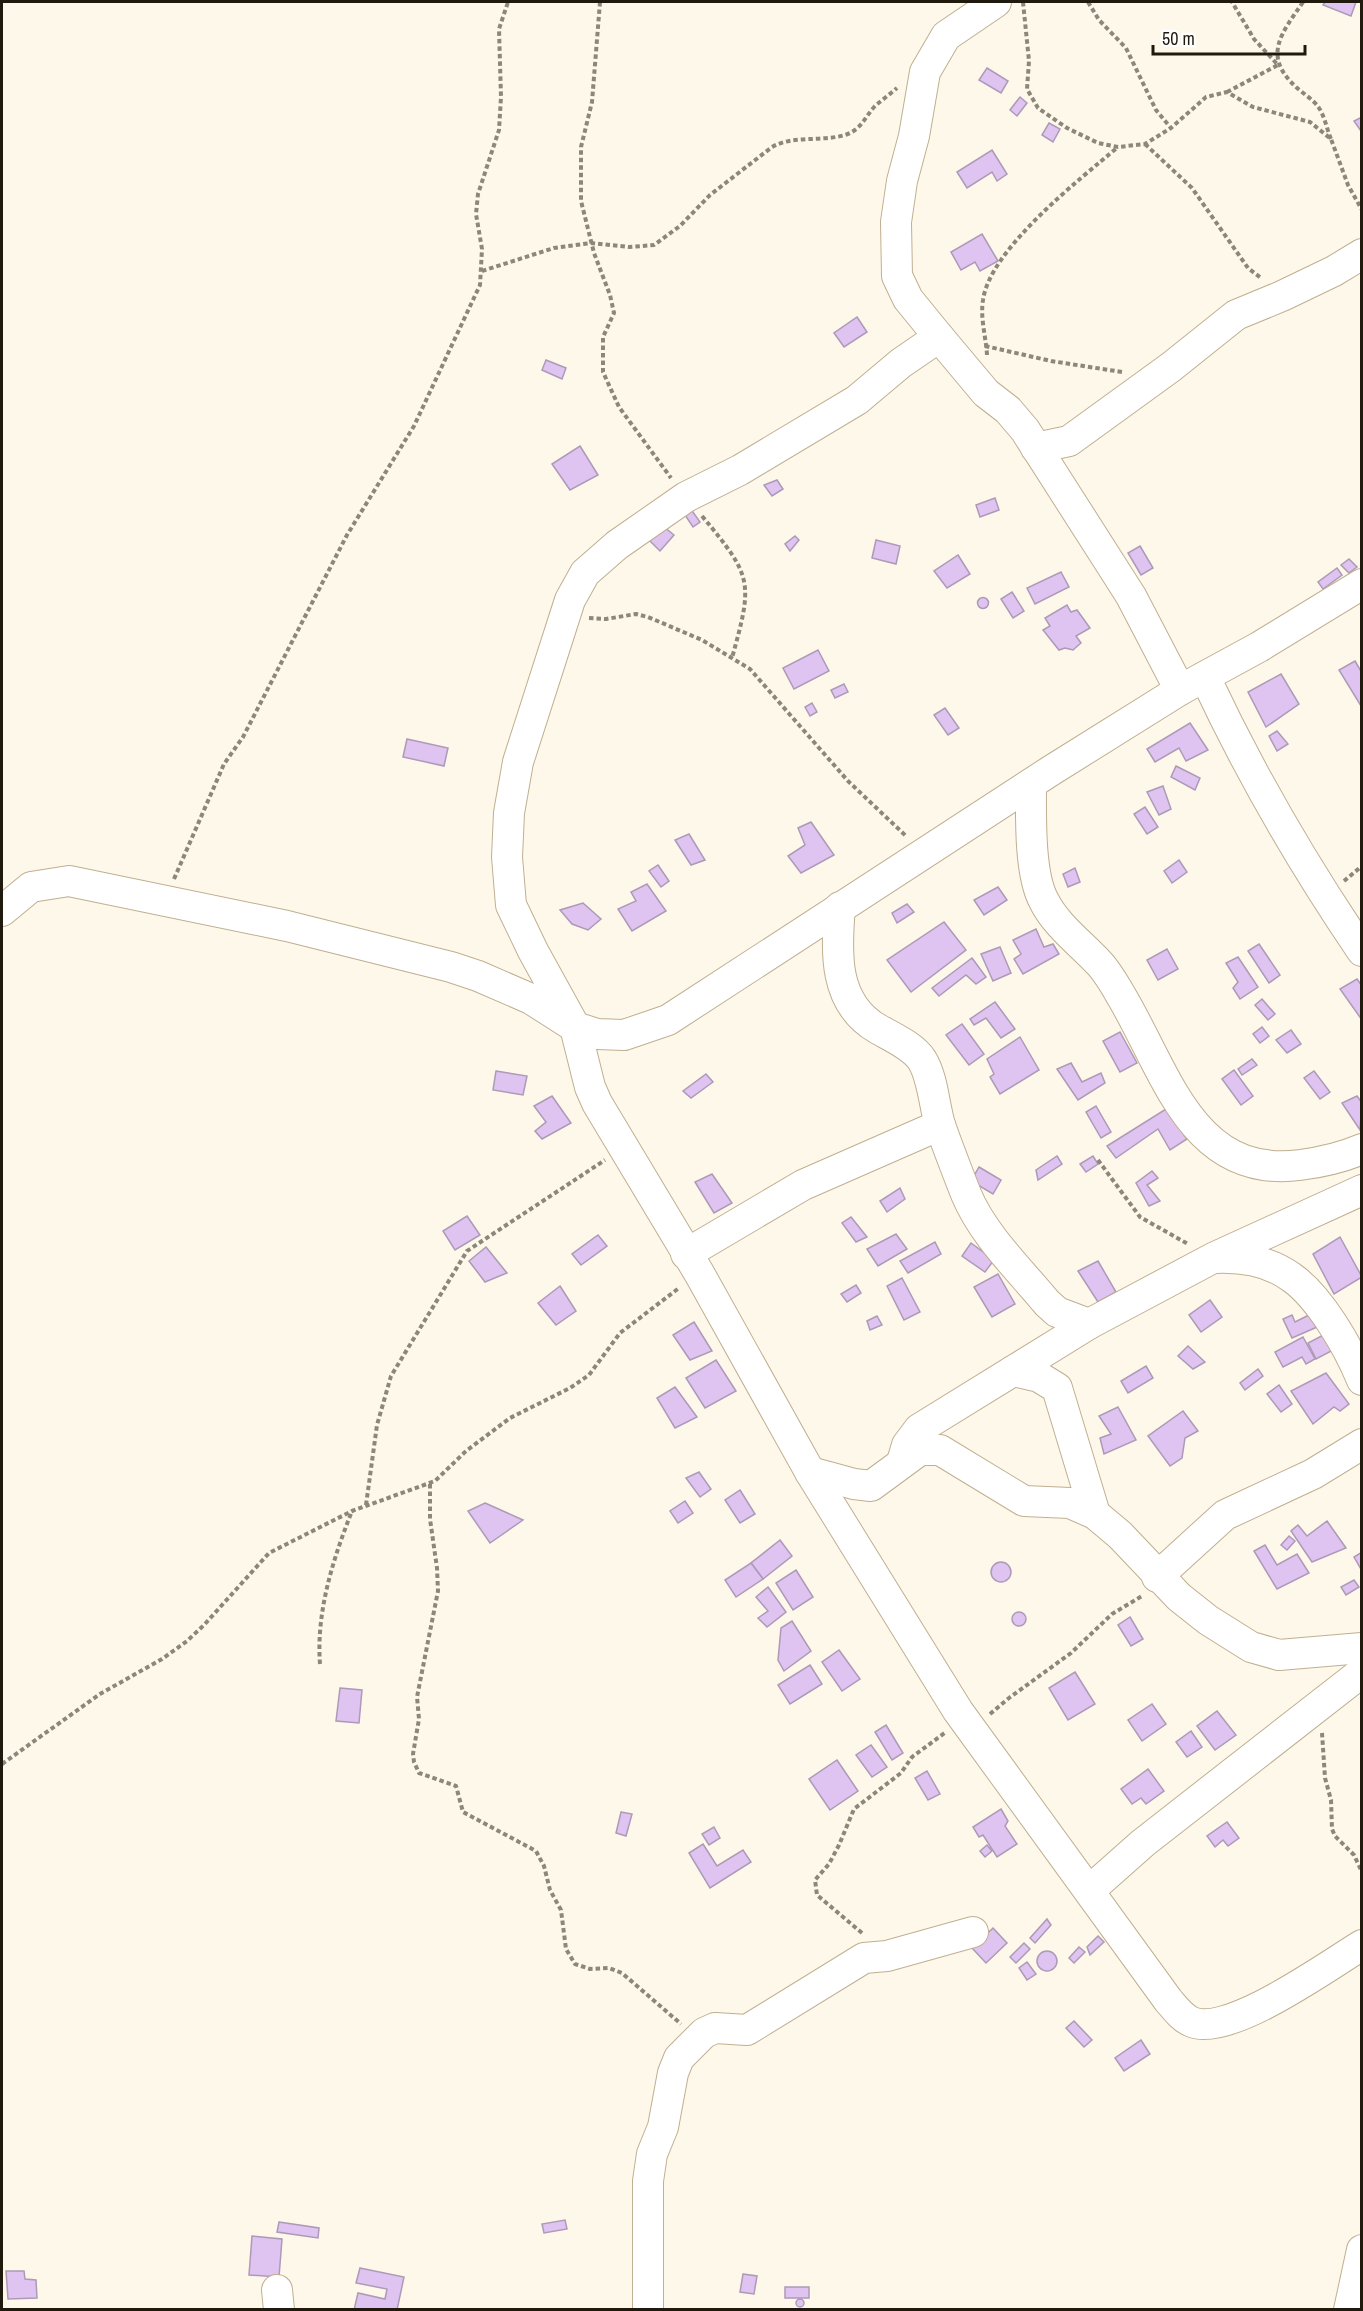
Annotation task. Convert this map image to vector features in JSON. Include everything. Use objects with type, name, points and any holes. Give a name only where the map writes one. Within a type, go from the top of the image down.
[{"type":"street","points":[[996,2],[946,36],[925,72],[914,136],[902,181],[896,222],[897,276],[908,299],[986,393],[1008,410],[1036,448],[1131,596],[1192,684],[1273,812],[1299,858],[1362,951]]},
{"type":"street","points":[[1036,448],[1069,441],[1162,374],[1236,315],[1334,271],[1362,254]]},
{"type":"street","points":[[943,341],[901,363],[857,400],[740,470],[686,497],[617,545],[585,573],[570,600],[534,706],[518,762],[509,813],[507,857],[512,904],[533,951],[575,1027],[590,1087],[623,1149],[693,1263],[810,1472],[964,1719],[1181,2014],[1192,2022],[1218,2025],[1255,2010],[1362,1945]]},
{"type":"street","points":[[2,911],[31,888],[69,881],[286,926],[451,967],[531,999],[575,1027],[597,1034],[624,1035],[668,1020],[1030,784],[1192,684],[1362,584]]},
{"type":"street","points":[[1030,784],[1030,825],[1035,871],[1042,899],[1072,936],[1100,964],[1123,999],[1165,1080],[1194,1125],[1228,1155],[1252,1164],[1285,1167],[1323,1162],[1362,1149]]},
{"type":"street","points":[[840,907],[837,960],[850,1004],[868,1023],[916,1053],[923,1062],[940,1125],[967,1196],[990,1233],[1047,1304],[1057,1312],[1089,1324]]},
{"type":"street","points":[[693,1263],[803,1185],[940,1125]]},
{"type":"street","points":[[901,1465],[907,1445],[914,1434],[1089,1324],[1213,1258],[1362,1190]]},
{"type":"street","points":[[1213,1258],[1239,1257],[1268,1265],[1292,1277],[1316,1302],[1341,1339],[1362,1380]]},
{"type":"street","points":[[1013,1371],[1039,1377],[1057,1388],[1095,1514]]},
{"type":"street","points":[[1160,1580],[1225,1515],[1313,1474],[1362,1444]]},
{"type":"street","points":[[810,1472],[865,1486],[878,1483],[920,1450],[940,1450],[1024,1501],[1070,1503],[1095,1514],[1120,1535],[1160,1580],[1208,1620],[1251,1647],[1279,1655],[1362,1648]]},
{"type":"street","points":[[1090,1890],[1143,1843],[1362,1672]]},
{"type":"street","points":[[648,2310],[647,2191],[652,2154],[663,2127],[673,2073],[679,2058],[698,2038],[715,2028],[747,2030],[864,1958],[887,1956],[973,1932]]},
{"type":"street","points":[[1349,2310],[1362,2250]]},
{"type":"path","points":[[164,902],[224,764],[243,737],[347,535],[414,426],[455,333],[472,307],[482,271],[476,214],[478,194],[499,130],[501,97],[499,29],[508,2]]},
{"type":"path","points":[[600,2],[592,102],[581,147],[581,201],[591,243],[614,313],[603,337],[603,372],[619,407],[686,497],[730,549],[743,571],[746,586],[745,603],[732,658]]},
{"type":"path","points":[[1023,2],[1029,61],[1027,89],[1038,108],[1066,128],[1098,143],[1118,147],[1145,144],[1171,128],[1206,97],[1227,92],[1278,65]]},
{"type":"path","points":[[1088,2],[1099,20],[1126,48],[1156,110],[1171,128]]},
{"type":"path","points":[[1232,2],[1254,39],[1293,84],[1319,107],[1347,185],[1362,210]]},
{"type":"path","points":[[1278,65],[1276,50],[1280,39],[1303,2]]},
{"type":"path","points":[[482,271],[543,251],[591,243],[629,247],[654,245],[680,225],[710,195],[772,147],[783,140],[799,141],[846,134],[862,124],[873,107],[901,85]]},
{"type":"path","points":[[1227,92],[1252,107],[1310,122],[1331,139]]},
{"type":"path","points":[[1145,144],[1192,188],[1248,268],[1282,296]]},
{"type":"path","points":[[986,346],[983,298],[993,274],[1014,240],[1118,147]]},
{"type":"path","points":[[943,341],[986,346],[1115,371],[1162,374]]},
{"type":"path","points":[[565,616],[606,619],[636,614],[702,640],[750,669],[848,781],[884,818],[925,852]]},
{"type":"path","points":[[366,1505],[377,1425],[392,1377],[467,1251],[623,1149]]},
{"type":"path","points":[[1098,1161],[1140,1217],[1213,1258]]},
{"type":"path","points":[[2,1764],[100,1694],[162,1659],[187,1641],[269,1553],[366,1505],[430,1484],[466,1450],[510,1418],[570,1388],[589,1375],[620,1333],[693,1263]]},
{"type":"path","points":[[430,1484],[430,1519],[438,1591],[417,1697],[419,1719],[413,1746],[414,1762],[419,1773],[456,1786],[463,1812],[536,1851],[544,1866],[550,1890],[561,1910],[566,1949],[575,1964],[590,1970],[609,1968],[622,1973],[698,2038]]},
{"type":"path","points":[[320,1664],[318,1639],[326,1591],[339,1545],[352,1511]]},
{"type":"path","points":[[887,1956],[817,1895],[815,1880],[829,1864],[840,1845],[854,1809],[901,1773],[912,1757],[964,1719],[991,1714],[1009,1698],[1071,1653],[1112,1614],[1160,1580]]},
{"type":"path","points":[[1319,1706],[1332,1828],[1335,1836],[1354,1855],[1362,1872]]},
{"type":"building","points":[[1325,2],[1356,2],[1351,16],[1323,5]]},
{"type":"building","points":[[987,68],[1008,81],[1001,93],[979,80]]},
{"type":"building","points":[[1020,97],[1027,103],[1017,116],[1010,110]]},
{"type":"building","points":[[1362,117],[1362,130],[1361,131],[1354,121]]},
{"type":"building","points":[[1049,123],[1060,129],[1053,142],[1042,135]]},
{"type":"building","points":[[992,150],[1007,174],[997,181],[992,172],[967,188],[957,172]]},
{"type":"building","points":[[982,234],[998,261],[980,271],[975,262],[961,270],[951,252]]},
{"type":"building","points":[[857,317],[867,332],[844,347],[834,333]]},
{"type":"building","points":[[546,360],[566,368],[562,379],[542,370]]},
{"type":"building","points":[[580,446],[598,475],[570,490],[552,464]]},
{"type":"building","points":[[777,480],[783,489],[772,496],[764,485]]},
{"type":"building","points":[[995,498],[999,510],[980,517],[976,505]]},
{"type":"building","points":[[688,505],[700,522],[693,527],[681,509]]},
{"type":"building","points":[[663,526],[674,535],[660,551],[649,540]]},
{"type":"building","points":[[795,536],[799,540],[790,551],[785,544]]},
{"type":"building","points":[[876,540],[900,546],[896,564],[872,558]]},
{"type":"building","points":[[1140,546],[1153,568],[1141,575],[1128,553]]},
{"type":"building","points":[[958,555],[970,574],[947,588],[934,571]]},
{"type":"building","points":[[1349,559],[1357,567],[1349,573],[1341,565]]},
{"type":"building","points":[[1337,568],[1342,575],[1323,589],[1318,582]]},
{"type":"building","points":[[1061,572],[1069,587],[1035,604],[1027,588]]},
{"type":"building","points":[[1012,592],[1024,611],[1013,618],[1001,599]]},
{"type":"building","points":[[983,597],[989,603],[983,609],[977,603]]},
{"type":"building","points":[[1067,605],[1071,612],[1077,610],[1090,628],[1076,636],[1081,643],[1073,650],[1065,648],[1059,650],[1043,630],[1050,626],[1045,618]]},
{"type":"building","points":[[818,650],[829,671],[794,689],[783,668]]},
{"type":"building","points":[[1355,661],[1362,673],[1361,706],[1339,670]]},
{"type":"building","points":[[1281,674],[1299,704],[1266,727],[1248,692]]},
{"type":"building","points":[[844,684],[848,692],[835,698],[831,690]]},
{"type":"building","points":[[812,703],[817,712],[810,716],[805,707]]},
{"type":"building","points":[[945,708],[959,728],[948,735],[934,715]]},
{"type":"building","points":[[1190,723],[1208,750],[1186,761],[1179,748],[1155,762],[1147,749]]},
{"type":"building","points":[[1277,731],[1288,744],[1277,751],[1269,736]]},
{"type":"building","points":[[407,739],[448,748],[444,766],[403,757]]},
{"type":"building","points":[[1176,766],[1200,778],[1195,790],[1171,777]]},
{"type":"building","points":[[1163,786],[1171,809],[1159,815],[1147,792]]},
{"type":"building","points":[[1145,807],[1158,827],[1147,834],[1134,814]]},
{"type":"building","points":[[811,822],[834,855],[801,873],[788,856],[805,845],[798,828]]},
{"type":"building","points":[[689,834],[705,860],[691,865],[675,840]]},
{"type":"building","points":[[1179,860],[1187,872],[1172,883],[1164,871]]},
{"type":"building","points":[[658,865],[669,881],[661,887],[649,871]]},
{"type":"building","points":[[1075,868],[1080,882],[1068,887],[1063,874]]},
{"type":"building","points":[[647,884],[666,911],[632,931],[618,909],[636,901],[631,892]]},
{"type":"building","points":[[998,887],[1007,900],[984,915],[974,900]]},
{"type":"building","points":[[583,903],[601,919],[588,930],[572,924],[560,910]]},
{"type":"building","points":[[907,904],[914,912],[897,923],[892,913]]},
{"type":"building","points":[[944,922],[966,950],[911,992],[887,960]]},
{"type":"building","points":[[1036,929],[1044,947],[1053,944],[1059,954],[1023,974],[1014,959],[1021,954],[1013,940]]},
{"type":"building","points":[[1259,944],[1280,975],[1269,983],[1248,951]]},
{"type":"building","points":[[1000,947],[1011,973],[993,981],[981,954]]},
{"type":"building","points":[[1167,949],[1178,969],[1158,980],[1147,960]]},
{"type":"building","points":[[1238,957],[1258,987],[1240,999],[1233,988],[1238,982],[1226,963]]},
{"type":"building","points":[[972,958],[986,977],[976,984],[966,975],[939,996],[932,988]]},
{"type":"building","points":[[1357,979],[1362,986],[1362,1020],[1340,989]]},
{"type":"building","points":[[1262,999],[1275,1014],[1268,1020],[1255,1005]]},
{"type":"building","points":[[995,1002],[1015,1029],[1001,1038],[986,1018],[974,1025],[970,1019]]},
{"type":"building","points":[[962,1024],[984,1054],[969,1065],[946,1035]]},
{"type":"building","points":[[1262,1027],[1269,1036],[1260,1043],[1253,1034]]},
{"type":"building","points":[[1291,1030],[1301,1044],[1287,1053],[1276,1040]]},
{"type":"building","points":[[1120,1032],[1137,1063],[1120,1072],[1103,1041]]},
{"type":"building","points":[[1020,1037],[1039,1070],[1000,1094],[990,1077],[994,1074],[987,1059]]},
{"type":"building","points":[[1252,1059],[1257,1065],[1242,1075],[1238,1069]]},
{"type":"building","points":[[1071,1063],[1082,1082],[1101,1073],[1105,1083],[1078,1100],[1057,1069]]},
{"type":"building","points":[[1234,1070],[1253,1096],[1241,1105],[1222,1079]]},
{"type":"building","points":[[496,1071],[527,1076],[523,1095],[493,1090]]},
{"type":"building","points":[[1314,1071],[1330,1092],[1320,1099],[1304,1078]]},
{"type":"building","points":[[706,1074],[713,1082],[691,1098],[683,1091]]},
{"type":"building","points":[[552,1096],[571,1123],[542,1139],[535,1131],[546,1122],[534,1106]]},
{"type":"building","points":[[1357,1096],[1362,1103],[1360,1130],[1342,1103]]},
{"type":"building","points":[[1096,1106],[1111,1132],[1101,1138],[1086,1112]]},
{"type":"building","points":[[1166,1109],[1187,1139],[1170,1150],[1158,1129],[1116,1158],[1107,1146]]},
{"type":"building","points":[[1057,1156],[1062,1164],[1038,1180],[1036,1170]]},
{"type":"building","points":[[1093,1156],[1098,1164],[1086,1172],[1080,1164]]},
{"type":"building","points":[[979,1167],[1001,1180],[993,1194],[971,1181]]},
{"type":"building","points":[[1152,1171],[1158,1178],[1147,1185],[1160,1201],[1149,1206],[1136,1183]]},
{"type":"building","points":[[712,1174],[732,1203],[714,1213],[695,1182]]},
{"type":"building","points":[[900,1188],[905,1199],[887,1212],[880,1201]]},
{"type":"building","points":[[467,1216],[480,1235],[455,1250],[443,1231]]},
{"type":"building","points":[[851,1217],[867,1237],[856,1242],[842,1223]]},
{"type":"building","points":[[896,1234],[907,1249],[878,1266],[867,1249]]},
{"type":"building","points":[[598,1235],[607,1246],[581,1265],[572,1254]]},
{"type":"building","points":[[1340,1237],[1362,1277],[1334,1294],[1313,1254]]},
{"type":"building","points":[[935,1242],[941,1254],[908,1273],[900,1261]]},
{"type":"building","points":[[971,1243],[994,1260],[985,1272],[962,1256]]},
{"type":"building","points":[[486,1247],[507,1273],[485,1282],[469,1261]]},
{"type":"building","points":[[1098,1261],[1116,1292],[1098,1302],[1078,1271]]},
{"type":"building","points":[[998,1274],[1015,1304],[992,1317],[974,1287]]},
{"type":"building","points":[[902,1278],[920,1312],[904,1320],[887,1286]]},
{"type":"building","points":[[856,1285],[861,1293],[847,1302],[841,1294]]},
{"type":"building","points":[[560,1286],[576,1311],[556,1325],[538,1303]]},
{"type":"building","points":[[1210,1300],[1222,1317],[1201,1332],[1189,1315]]},
{"type":"building","points":[[1311,1314],[1324,1324],[1292,1338],[1283,1319],[1292,1315],[1295,1322]]},
{"type":"building","points":[[877,1316],[882,1325],[870,1330],[867,1321]]},
{"type":"building","points":[[694,1322],[712,1351],[690,1360],[673,1335]]},
{"type":"building","points":[[1331,1331],[1339,1347],[1316,1359],[1308,1343]]},
{"type":"building","points":[[1303,1337],[1315,1359],[1306,1364],[1302,1357],[1283,1367],[1275,1352]]},
{"type":"building","points":[[1188,1346],[1205,1362],[1193,1369],[1178,1356]]},
{"type":"building","points":[[716,1360],[736,1391],[705,1408],[686,1378]]},
{"type":"building","points":[[1146,1366],[1153,1378],[1128,1393],[1121,1381]]},
{"type":"building","points":[[1258,1369],[1263,1376],[1245,1390],[1240,1383]]},
{"type":"building","points":[[1326,1373],[1349,1404],[1340,1411],[1334,1407],[1313,1424],[1291,1391]]},
{"type":"building","points":[[1279,1385],[1292,1404],[1281,1412],[1267,1394]]},
{"type":"building","points":[[675,1387],[697,1417],[675,1428],[657,1398]]},
{"type":"building","points":[[1118,1407],[1136,1440],[1104,1454],[1100,1438],[1111,1434],[1099,1416]]},
{"type":"building","points":[[1183,1411],[1198,1431],[1185,1438],[1182,1458],[1170,1466],[1148,1436]]},
{"type":"building","points":[[699,1472],[711,1489],[700,1497],[686,1478]]},
{"type":"building","points":[[740,1490],[755,1514],[740,1523],[725,1500]]},
{"type":"building","points":[[685,1501],[693,1513],[678,1523],[670,1511]]},
{"type":"building","points":[[485,1503],[523,1520],[490,1543],[468,1511]]},
{"type":"building","points":[[1327,1521],[1346,1548],[1312,1562],[1291,1531],[1298,1525],[1307,1536]]},
{"type":"building","points":[[1289,1536],[1295,1541],[1287,1550],[1281,1545]]},
{"type":"building","points":[[780,1540],[792,1556],[763,1579],[751,1563]]},
{"type":"building","points":[[1265,1545],[1277,1565],[1297,1554],[1309,1573],[1277,1589],[1254,1551]]},
{"type":"building","points":[[1362,1552],[1362,1571],[1354,1557]]},
{"type":"building","points":[[997,1562],[1005,1562],[1011,1568],[1011,1576],[1005,1582],[997,1582],[991,1576],[991,1568]]},
{"type":"building","points":[[751,1563],[763,1579],[736,1597],[725,1580]]},
{"type":"building","points":[[796,1570],[813,1597],[793,1610],[776,1583]]},
{"type":"building","points":[[1354,1580],[1359,1587],[1346,1595],[1341,1587]]},
{"type":"building","points":[[768,1587],[786,1612],[767,1627],[758,1618],[768,1611],[756,1597]]},
{"type":"building","points":[[1019,1612],[1024,1614],[1026,1619],[1024,1624],[1019,1626],[1014,1624],[1012,1619],[1014,1614]]},
{"type":"building","points":[[1130,1617],[1143,1639],[1131,1646],[1118,1625]]},
{"type":"building","points":[[792,1621],[811,1651],[784,1671],[778,1660],[781,1628]]},
{"type":"building","points":[[839,1650],[860,1679],[842,1691],[822,1662]]},
{"type":"building","points":[[810,1665],[822,1684],[790,1704],[778,1685]]},
{"type":"building","points":[[1075,1672],[1095,1704],[1068,1720],[1049,1688]]},
{"type":"building","points":[[340,1688],[362,1690],[359,1723],[336,1721]]},
{"type":"building","points":[[1152,1704],[1166,1724],[1142,1741],[1128,1720]]},
{"type":"building","points":[[1217,1711],[1236,1735],[1215,1750],[1197,1726]]},
{"type":"building","points":[[886,1725],[903,1753],[892,1760],[875,1732]]},
{"type":"building","points":[[1191,1731],[1202,1747],[1187,1757],[1176,1742]]},
{"type":"building","points":[[871,1745],[887,1767],[872,1777],[856,1755]]},
{"type":"building","points":[[837,1760],[858,1791],[830,1810],[809,1779]]},
{"type":"building","points":[[1148,1769],[1164,1791],[1146,1804],[1141,1798],[1132,1804],[1121,1789]]},
{"type":"building","points":[[927,1771],[940,1794],[928,1800],[915,1778]]},
{"type":"building","points":[[1001,1809],[1008,1821],[1005,1826],[1017,1844],[997,1857],[983,1835],[979,1837],[973,1827]]},
{"type":"building","points":[[621,1812],[632,1814],[626,1836],[616,1833]]},
{"type":"building","points":[[1227,1822],[1239,1838],[1228,1846],[1223,1840],[1215,1847],[1207,1836]]},
{"type":"building","points":[[714,1827],[720,1838],[709,1845],[702,1834]]},
{"type":"building","points":[[703,1844],[717,1866],[743,1850],[751,1862],[710,1888],[689,1853]]},
{"type":"building","points":[[987,1845],[992,1851],[985,1857],[980,1851]]},
{"type":"building","points":[[1047,1919],[1051,1925],[1035,1943],[1030,1938]]},
{"type":"building","points":[[993,1928],[1007,1943],[986,1963],[972,1948]]},
{"type":"building","points":[[1098,1936],[1104,1942],[1090,1955],[1087,1947]]},
{"type":"building","points":[[1024,1943],[1030,1949],[1016,1963],[1010,1957]]},
{"type":"building","points":[[1079,1947],[1085,1952],[1074,1963],[1069,1958]]},
{"type":"building","points":[[1047,1951],[1054,1954],[1057,1961],[1054,1968],[1047,1971],[1040,1968],[1037,1961],[1040,1954]]},
{"type":"building","points":[[1027,1962],[1036,1974],[1027,1980],[1019,1968]]},
{"type":"building","points":[[1074,2021],[1092,2040],[1084,2047],[1066,2028]]},
{"type":"building","points":[[1141,2040],[1150,2054],[1124,2071],[1115,2058]]},
{"type":"building","points":[[565,2220],[567,2229],[544,2233],[542,2224]]},
{"type":"building","points":[[279,2222],[319,2228],[318,2238],[277,2232]]},
{"type":"building","points":[[252,2236],[282,2239],[279,2277],[249,2275]]},
{"type":"building","points":[[360,2268],[404,2277],[397,2310],[354,2310],[358,2293],[385,2299],[387,2289],[356,2283]]},
{"type":"building","points":[[6,2271],[24,2271],[25,2279],[36,2280],[37,2298],[8,2299]]},
{"type":"building","points":[[743,2274],[757,2276],[754,2294],[740,2292]]},
{"type":"building","points":[[785,2287],[809,2287],[809,2298],[785,2298]]},
{"type":"building","points":[[800,2299],[804,2303],[800,2307],[796,2303]]}]
